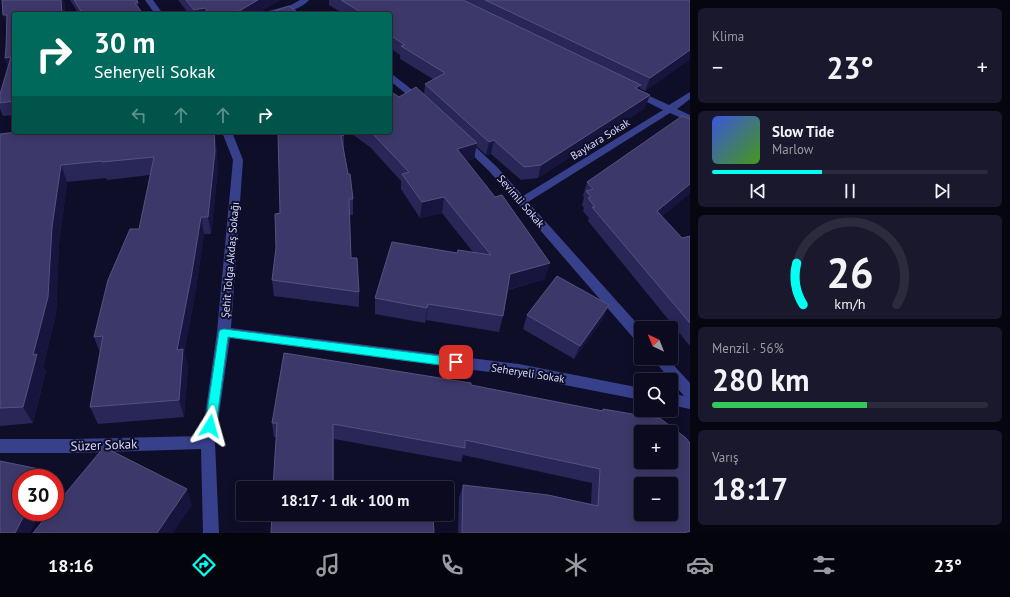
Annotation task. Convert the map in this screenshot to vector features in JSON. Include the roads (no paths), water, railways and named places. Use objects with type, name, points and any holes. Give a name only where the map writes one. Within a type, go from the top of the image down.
[{"type":"street","points":[[149,0],[158,12]]},
{"type":"street","points":[[275,12],[294,7],[305,0]]},
{"type":"street","points":[[294,7],[301,12]]},
{"type":"street","points":[[392,78],[414,95],[431,111]]},
{"type":"street","points":[[626,89],[690,120]]},
{"type":"street","name":"Baykara Sokak","points":[[521,202],[669,110],[690,95]]},
{"type":"street","name":"Sevimli Sokak","points":[[453,132],[492,169],[634,329]]},
{"type":"street","name":"Şehit Tolga Akdaş Sokağı","points":[[211,533],[208,442],[224,332],[238,160],[228,134]]},
{"type":"street","name":"Seheryeli Sokak","points":[[224,332],[519,370],[634,393]]},
{"type":"street","points":[[665,365],[690,393]]},
{"type":"street","points":[[678,401],[690,403]]},
{"type":"street","name":"Süzer Sokak","points":[[0,446],[74,446],[208,442]]}]
